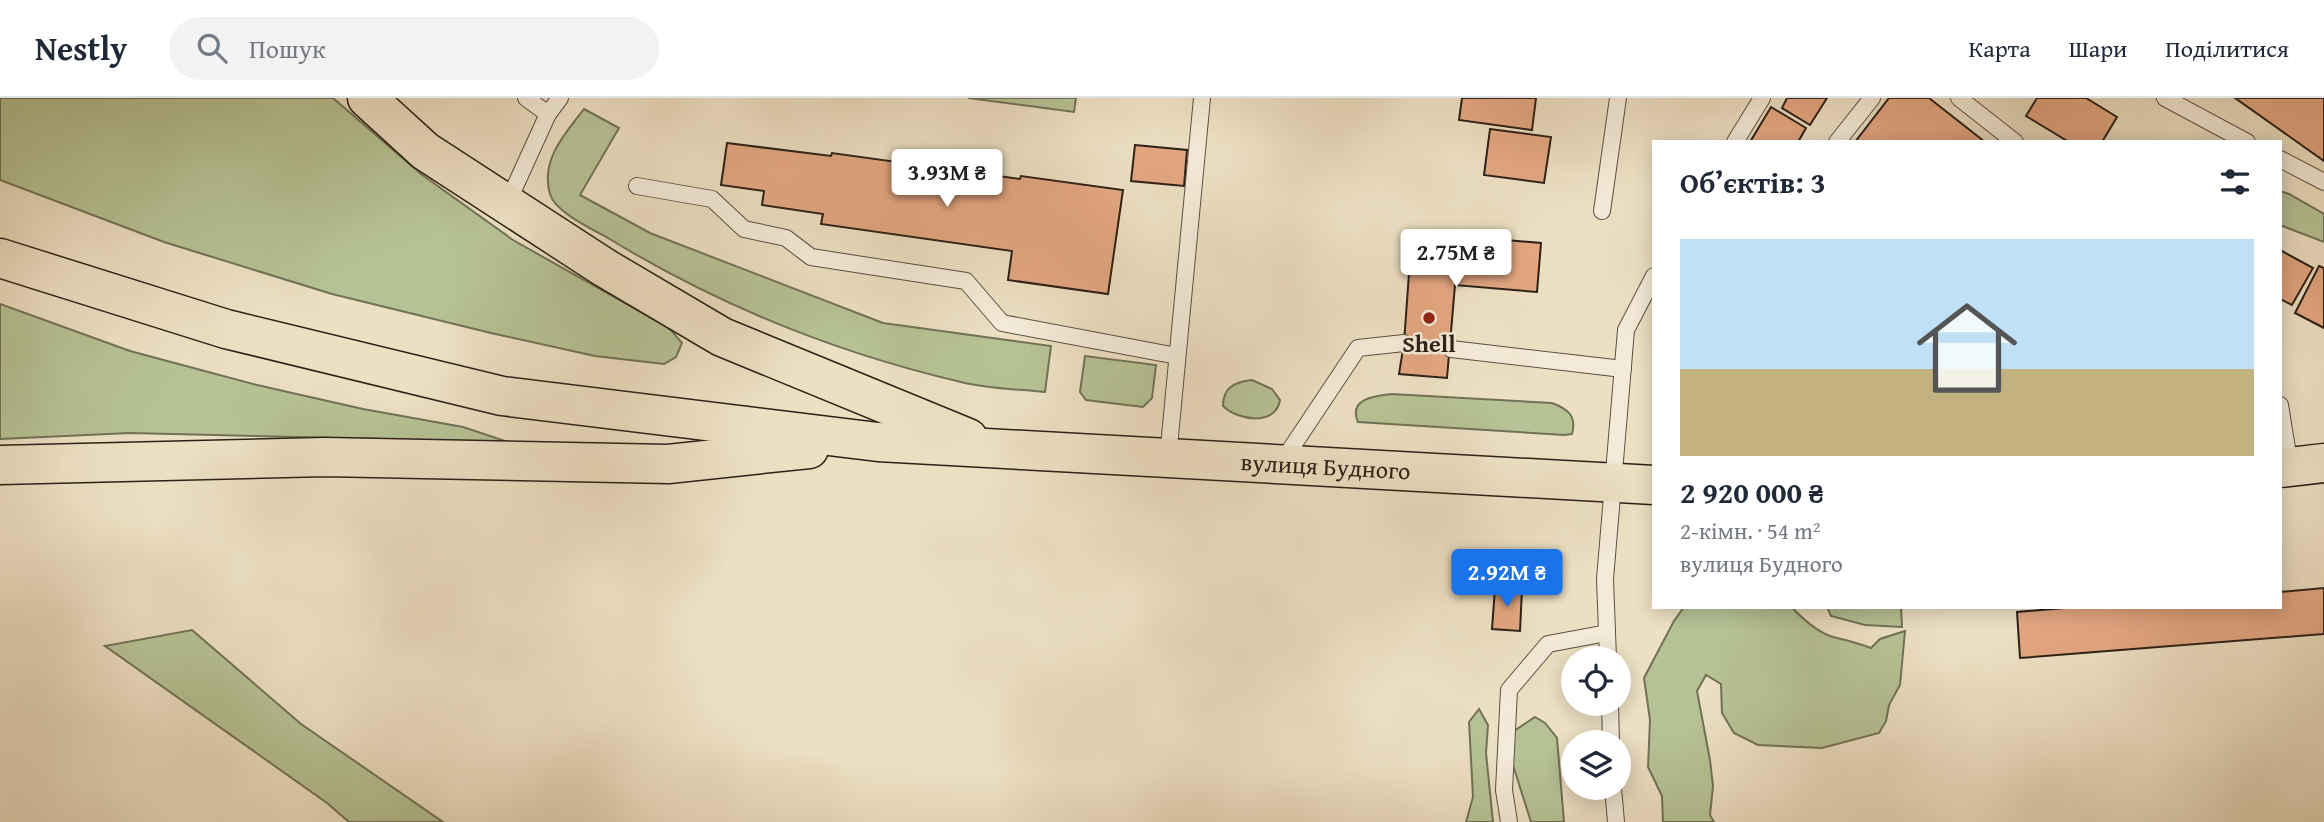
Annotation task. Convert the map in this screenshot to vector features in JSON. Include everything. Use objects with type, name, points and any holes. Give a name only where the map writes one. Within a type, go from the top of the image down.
[{"type":"highway","points":[[367,98],[425,151],[605,268],[722,337],[996,449]]},
{"type":"highway","points":[[0,258],[226,329],[502,396],[878,442]]},
{"type":"highway","points":[[0,465],[326,457],[668,464],[878,442]]},
{"type":"highway","name":"вулиця Будного","points":[[878,442],[1652,485]]},
{"type":"lane","points":[[526,98],[548,114]]},
{"type":"lane","points":[[507,204],[548,114],[560,98]]},
{"type":"lane","points":[[1168,457],[1202,98]]},
{"type":"lane","points":[[1602,211],[1618,98]]},
{"type":"lane","points":[[1736,140],[1762,98]]},
{"type":"lane","points":[[1839,140],[1872,98]]},
{"type":"lane","points":[[1959,98],[2012,140]]},
{"type":"lane","points":[[2165,98],[2243,140]]},
{"type":"lane","points":[[2282,160],[2324,182]]},
{"type":"lane","points":[[637,186],[712,199],[744,229],[786,238],[811,257],[966,281],[1002,323],[1177,356]]},
{"type":"lane","points":[[1608,646],[1605,579],[1626,330],[1652,280]]},
{"type":"lane","points":[[1281,465],[1358,348],[1404,343]]},
{"type":"lane","points":[[1451,349],[1623,369]]},
{"type":"lane","points":[[2282,412],[2298,466]]},
{"type":"lane","points":[[1509,822],[1504,790],[1509,690],[1548,644],[1607,634]]},
{"type":"lane","points":[[1614,800],[1616,822]]},
{"type":"green space","points":[[0,98],[333,98],[421,174],[513,240],[669,328],[682,343],[676,357],[664,364],[595,356],[332,294],[164,242],[0,180]]},
{"type":"green space","points":[[968,98],[1076,98],[1074,112]]},
{"type":"green space","points":[[584,109],[619,128],[580,195],[650,233],[883,323],[1051,346],[1045,392],[961,382],[869,357],[823,341],[734,305],[691,284],[575,219],[553,201],[548,170],[556,148]]},
{"type":"green space","points":[[2282,192],[2324,214],[2324,242],[2282,226]]},
{"type":"green space","points":[[0,304],[130,351],[257,385],[363,409],[463,427],[508,442],[130,433],[0,439]]},
{"type":"green space","points":[[1085,356],[1156,365],[1152,398],[1143,407],[1086,400],[1080,392]]},
{"type":"green space","points":[[1252,380],[1272,389],[1280,400],[1272,414],[1247,418],[1223,406],[1225,394],[1231,387]]},
{"type":"green space","points":[[1391,394],[1552,403],[1570,414],[1573,422],[1572,434],[1358,422],[1357,408],[1364,400]]},
{"type":"green space","points":[[1683,609],[1794,609],[1822,632],[1871,648],[1880,639],[1905,631],[1900,685],[1879,733],[1822,748],[1758,745],[1734,733],[1722,713],[1721,684],[1706,675],[1697,691],[1710,760],[1713,786],[1710,815],[1714,822],[1663,822],[1662,796],[1648,767],[1650,720],[1644,678]]},
{"type":"green space","points":[[1828,609],[1901,609],[1902,627],[1865,625],[1831,616]]},
{"type":"green space","points":[[192,630],[301,724],[443,822],[349,822],[327,803],[105,646]]},
{"type":"green space","points":[[1479,709],[1488,725],[1486,753],[1493,822],[1466,822],[1473,797],[1469,722]]},
{"type":"green space","points":[[1535,717],[1545,723],[1557,738],[1564,822],[1531,822],[1512,762],[1514,731]]},
{"type":"building","points":[[1462,98],[1536,98],[1532,130],[1459,120]]},
{"type":"building","points":[[1787,98],[1827,98],[1810,125],[1782,108]]},
{"type":"building","points":[[1889,98],[1929,98],[1982,140],[1857,140]]},
{"type":"building","points":[[2037,98],[2086,98],[2117,117],[2103,140],[2066,140],[2026,116]]},
{"type":"building","points":[[2235,98],[2324,98],[2324,161]]},
{"type":"building","points":[[1771,107],[1806,128],[1799,140],[1751,140]]},
{"type":"building","points":[[1490,129],[1551,137],[1544,183],[1484,175]]},
{"type":"building","points":[[727,143],[831,156],[832,153],[1123,190],[1108,294],[1008,280],[1012,251],[821,224],[823,214],[762,205],[764,191],[721,185]]},
{"type":"building","points":[[1135,145],[1187,150],[1184,186],[1131,181]]},
{"type":"building","name":"Shell","points":[[1412,232],[1541,243],[1537,292],[1455,285],[1447,378],[1399,374],[1404,343]]},
{"type":"building","points":[[2282,251],[2313,268],[2292,305],[2282,300]]},
{"type":"building","points":[[2319,266],[2324,268],[2324,328],[2295,313]]},
{"type":"building","points":[[1495,588],[1522,589],[1520,631],[1492,629]]},
{"type":"building","points":[[2324,588],[2324,634],[2020,658],[2017,612],[2053,609],[2282,609],[2282,592]]},
{"type":"place","name":"Shell","points":[[1429,318]]}]
